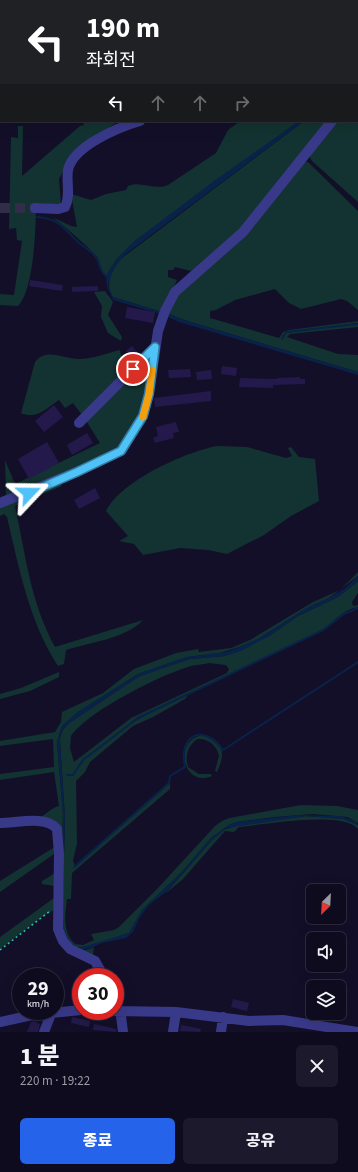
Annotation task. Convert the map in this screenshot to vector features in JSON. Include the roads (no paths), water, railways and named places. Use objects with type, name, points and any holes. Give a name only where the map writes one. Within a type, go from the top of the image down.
[{"type":"street","points":[[35,208],[58,209],[65,206],[68,201],[66,185],[68,168],[77,154],[109,133],[136,122]]},
{"type":"street","points":[[0,503],[77,472],[121,451],[143,416],[149,394],[158,331],[164,310],[175,292],[242,232],[331,122]]},
{"type":"street","points":[[79,423],[155,347]]},
{"type":"street","points":[[0,823],[42,820],[50,822],[58,828],[58,929],[63,941],[70,949],[95,961],[99,968]]},
{"type":"street","points":[[124,1009],[176,1012],[249,1021],[292,1021],[358,1032]]},
{"type":"street","points":[[173,1032],[176,1012]]},
{"type":"street","points":[[221,1032],[224,1017]]},
{"type":"street","points":[[0,1022],[12,1019]]},
{"type":"street","points":[[44,1032],[49,1020]]},
{"type":"street","points":[[115,1020],[115,1032]]},
{"type":"street","points":[[119,1020],[123,1032]]},
{"type":"street","points":[[266,1032],[268,1021]]},
{"type":"water","points":[[298,122],[303,122],[127,253],[117,264],[108,286],[113,297],[162,312],[161,314],[113,300],[107,287],[106,276],[123,252],[136,240],[214,181]]},
{"type":"water","points":[[167,313],[184,320],[358,372],[358,375],[179,322],[166,316]]},
{"type":"water","points":[[358,576],[358,581],[338,597],[298,616],[269,636],[241,651],[225,656],[190,659],[138,677],[72,721],[64,728],[60,735],[65,819],[62,922],[63,814],[57,742],[62,726],[78,712],[138,674],[187,657],[226,652],[258,639],[307,608],[344,589]]},
{"type":"water","points":[[299,815],[341,816],[356,822],[358,825],[344,819],[306,816],[227,828],[212,840],[167,891],[149,905],[140,917],[133,932],[126,938],[102,943],[82,950],[76,949],[64,937],[62,925],[70,942],[79,948],[129,933],[142,910],[182,872],[211,838],[229,825],[237,822]]},
{"type":"waterway","points":[[37,217],[56,222],[64,228],[93,254],[97,259],[104,275],[107,277]]},
{"type":"waterway","points":[[282,339],[286,332],[358,324]]},
{"type":"waterway","points":[[67,775],[73,775],[83,760],[138,718],[323,630],[344,614],[358,608]]},
{"type":"waterway","points":[[74,867],[169,783],[170,776],[185,767],[185,747],[188,741],[194,736],[207,736],[215,741],[223,750],[358,662]]},
{"type":"tunnel","points":[[0,208],[35,208]]}]
